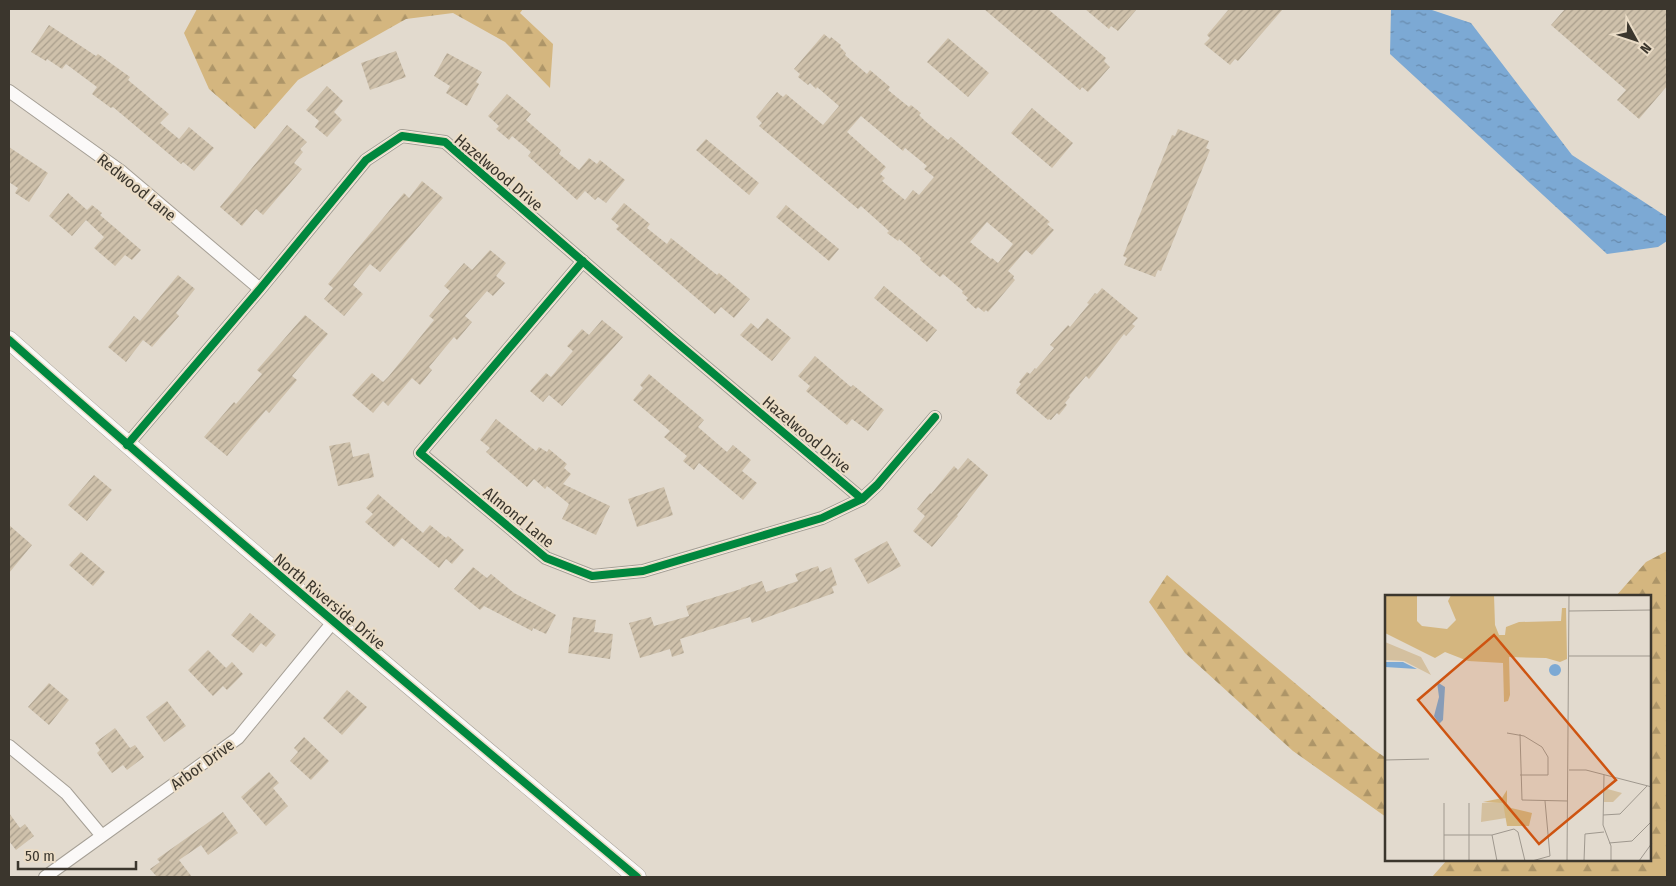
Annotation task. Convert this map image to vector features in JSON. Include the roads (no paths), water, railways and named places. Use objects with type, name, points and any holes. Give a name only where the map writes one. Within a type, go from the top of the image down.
[{"type":"street","name":"Redwood Lane","points":[[9,91],[122,172],[260,289]]},
{"type":"street","name":"Hazelwood Drive","points":[[126,445],[260,289],[366,160],[402,136],[445,142],[862,499]]},
{"type":"street","name":"Almond Lane","points":[[583,261],[420,453],[546,558],[592,576],[643,571],[822,518],[862,499],[877,485],[936,417]]},
{"type":"street","name":"North Riverside Drive","points":[[9,340],[126,445],[636,877]]},
{"type":"street","name":"Arbor Drive","points":[[44,877],[238,738],[333,622]]},
{"type":"street","points":[[9,746],[66,793],[102,836]]},
{"type":"water","points":[[1391,9],[1429,9],[1471,23],[1572,155],[1667,217],[1667,241],[1658,247],[1607,254],[1390,54]]}]
